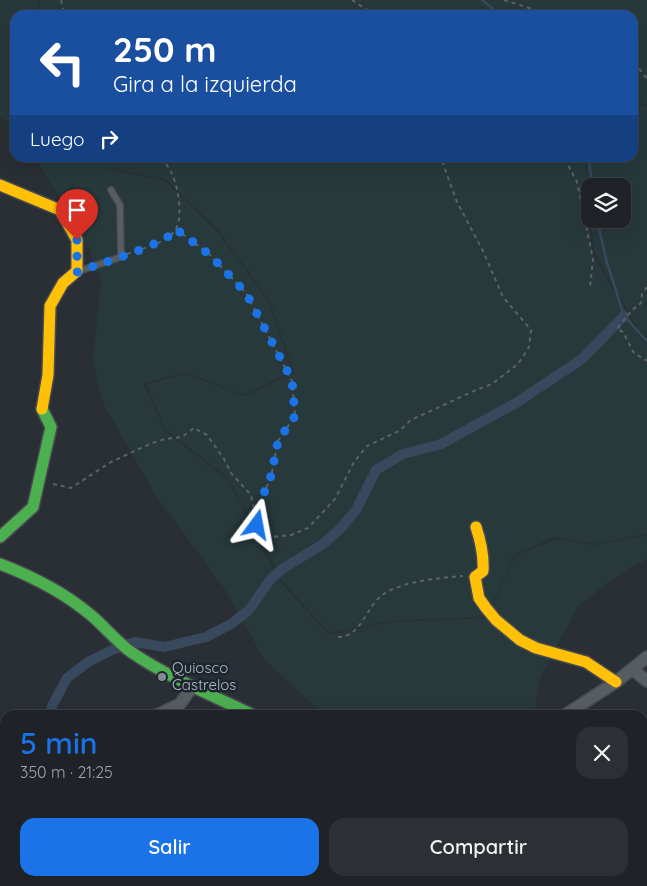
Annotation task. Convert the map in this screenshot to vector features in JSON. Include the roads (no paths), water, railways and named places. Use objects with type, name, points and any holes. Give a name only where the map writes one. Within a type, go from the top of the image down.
[{"type":"street","points":[[0,185],[60,210],[77,240],[77,272],[63,283],[50,306],[48,375],[42,407],[51,427],[40,481],[33,507],[0,537]]},
{"type":"street","points":[[476,527],[484,555],[483,571],[475,577],[480,598],[496,620],[520,640],[536,648],[586,662],[616,682]]},
{"type":"street","points":[[0,564],[51,586],[72,599],[129,651],[158,668],[242,710]]},
{"type":"street","points":[[573,710],[616,682],[647,657]]},
{"type":"street","points":[[632,670],[647,681]]},
{"type":"street","points":[[167,710],[180,704],[193,686]]},
{"type":"lane","points":[[77,272],[121,256],[120,205],[111,190]]},
{"type":"waterway","points":[[482,0],[495,10]]},
{"type":"waterway","points":[[589,162],[591,178]]},
{"type":"waterway","points":[[599,228],[606,259],[624,316],[647,341]]},
{"type":"waterway","points":[[51,710],[67,678],[88,662],[112,650],[135,642],[164,647],[206,637],[231,624],[249,610],[270,580],[282,569],[323,544],[340,529],[356,510],[376,470],[403,454],[441,444],[516,403],[582,359],[624,316]]},
{"type":"place","name":"Quiosco Castrelos","points":[[162,677]]}]
